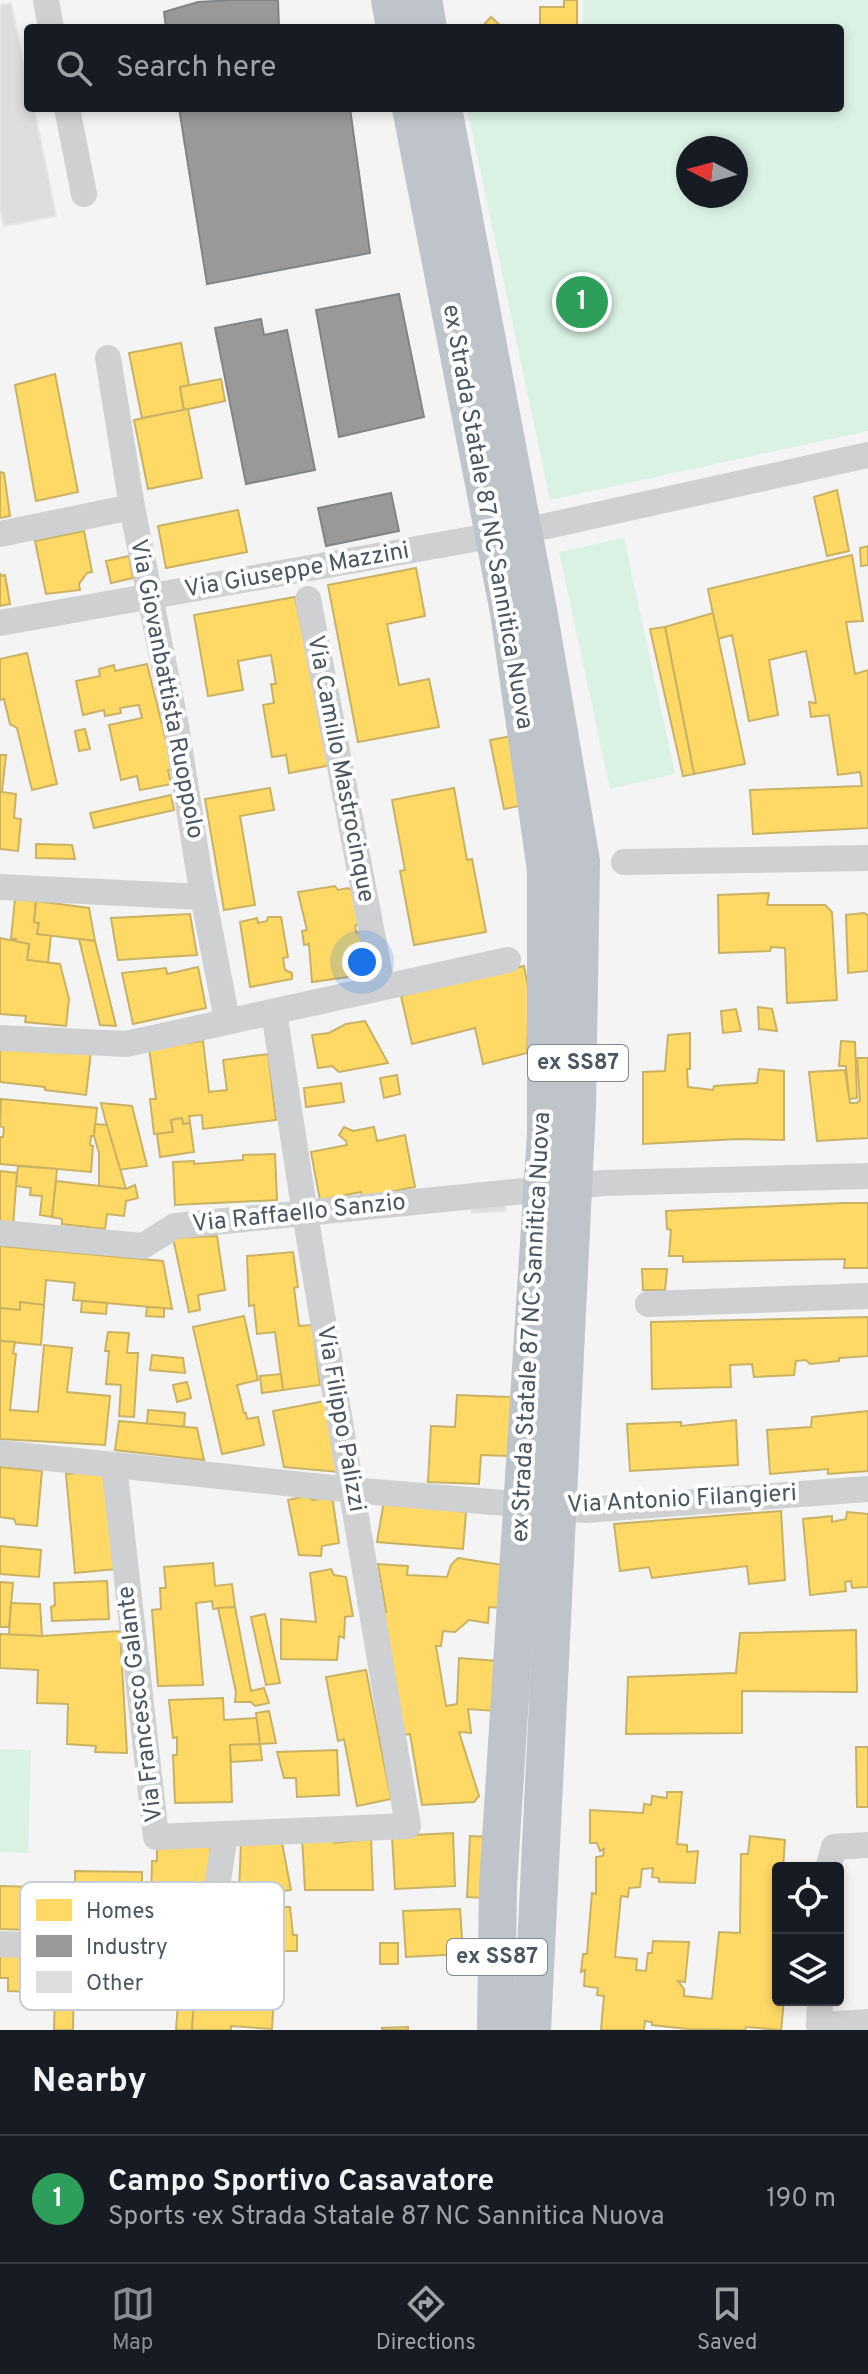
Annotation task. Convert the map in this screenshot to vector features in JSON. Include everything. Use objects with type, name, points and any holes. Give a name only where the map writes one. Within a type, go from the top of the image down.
[{"type":"highway","points":[[390,0],[394,24]]},
{"type":"highway","points":[[423,0],[427,24]]},
{"type":"highway","name":"ex Strada Statale 87 NC Sannitica Nuova","points":[[412,112],[509,612],[546,870],[546,1133],[498,1885],[496,2030]]},
{"type":"highway","name":"ex Strada Statale 87 NC Sannitica Nuova","points":[[444,112],[538,610],[581,861],[577,1107],[532,2030]]},
{"type":"street","points":[[46,0],[50,24]]},
{"type":"street","points":[[68,112],[84,194]]},
{"type":"street","name":"Via Giovanbattista Ruoppolo","points":[[108,358],[132,507],[176,726],[203,897],[227,1020]]},
{"type":"street","name":"Via Giuseppe Mazzini","points":[[0,623],[547,526],[868,455]]},
{"type":"street","points":[[0,534],[132,507]]},
{"type":"street","name":"Via Camillo Mastrocinque","points":[[308,599],[382,986]]},
{"type":"street","points":[[624,862],[868,858]]},
{"type":"street","points":[[0,887],[203,897]]},
{"type":"street","points":[[0,1038],[126,1044],[508,960]]},
{"type":"street","name":"Via Filippo Palizzi","points":[[274,1012],[408,1826]]},
{"type":"street","name":"Via Raffaello Sanzio","points":[[0,1233],[143,1246],[175,1226],[604,1183],[868,1176]]},
{"type":"street","points":[[648,1304],[868,1296]]},
{"type":"street","name":"Via Antonio Filangieri","points":[[0,1453],[352,1490],[585,1510],[868,1489]]},
{"type":"street","name":"Via Francesco Galante","points":[[114,1465],[156,1837],[408,1826]]},
{"type":"street","points":[[218,1882],[225,1834]]},
{"type":"street","points":[[830,1862],[834,1847],[868,1845]]},
{"type":"street","points":[[0,1944],[20,1945]]},
{"type":"street","points":[[820,2006],[819,2025],[868,2022]]},
{"type":"green space","points":[[583,0],[868,0],[868,431],[550,500],[468,112],[844,112],[844,24],[583,24]]},
{"type":"green space","points":[[624,538],[675,774],[610,789],[559,552]]},
{"type":"green space","points":[[0,1749],[31,1750],[28,1853],[0,1852]]},
{"type":"building: Homes","points":[[564,0],[577,0],[577,24],[540,24],[540,7],[564,7]]},
{"type":"building: Homes","points":[[491,17],[499,24],[485,24]]},
{"type":"building: Homes","points":[[181,343],[189,385],[180,387],[184,410],[142,418],[129,353]]},
{"type":"building: Homes","points":[[55,374],[78,492],[36,501],[15,385]]},
{"type":"building: Homes","points":[[221,379],[225,401],[184,410],[180,387]]},
{"type":"building: Homes","points":[[188,409],[202,478],[148,489],[134,420]]},
{"type":"building: Homes","points":[[0,472],[4,473],[10,516],[0,518]]},
{"type":"building: Homes","points":[[837,490],[849,551],[827,556],[814,497]]},
{"type":"building: Homes","points":[[238,510],[247,552],[166,568],[158,526]]},
{"type":"building: Homes","points":[[84,531],[92,572],[87,573],[79,584],[80,590],[46,594],[35,541]]},
{"type":"building: Homes","points":[[868,546],[868,565],[861,566],[860,548]]},
{"type":"building: Homes","points":[[852,555],[863,621],[846,622],[855,674],[868,670],[868,828],[753,834],[750,790],[862,786],[860,772],[838,775],[829,715],[811,717],[809,702],[816,703],[806,651],[769,660],[778,715],[749,721],[732,635],[718,639],[708,589]]},
{"type":"building: Homes","points":[[129,556],[133,578],[111,583],[106,561]]},
{"type":"building: Homes","points":[[416,568],[425,616],[387,624],[399,685],[429,679],[439,727],[358,742],[328,585]]},
{"type":"building: Homes","points":[[0,573],[1,576],[5,575],[10,604],[0,606]]},
{"type":"building: Homes","points":[[295,597],[329,761],[326,766],[289,773],[286,755],[272,757],[263,705],[274,703],[271,684],[276,684],[271,655],[238,661],[243,690],[208,696],[194,615]]},
{"type":"building: Homes","points":[[713,613],[745,764],[694,774],[665,627]]},
{"type":"building: Homes","points":[[665,627],[694,774],[683,776],[650,629]]},
{"type":"building: Homes","points":[[27,653],[57,784],[32,790],[17,728],[10,724],[4,699],[0,700],[0,659]]},
{"type":"building: Homes","points":[[147,664],[173,769],[168,770],[171,784],[140,790],[137,776],[121,780],[109,725],[142,718],[139,705],[120,708],[121,713],[105,716],[104,710],[83,715],[76,681],[100,676],[99,669],[114,665],[115,671]]},
{"type":"building: Homes","points":[[85,729],[90,749],[79,751],[75,731]]},
{"type":"building: Homes","points":[[511,736],[523,805],[504,809],[490,740]]},
{"type":"building: Homes","points":[[0,755],[6,755],[2,792],[16,794],[14,818],[21,819],[18,851],[0,849]]},
{"type":"building: Homes","points":[[270,788],[274,810],[240,816],[255,905],[224,910],[205,799]]},
{"type":"building: Homes","points":[[454,788],[467,860],[472,859],[486,932],[414,945],[400,871],[405,870],[392,800]]},
{"type":"building: Homes","points":[[171,795],[174,810],[94,828],[90,813]]},
{"type":"building: Homes","points":[[36,844],[72,845],[75,859],[36,858]]},
{"type":"building: Homes","points":[[335,886],[338,890],[348,888],[354,892],[359,923],[355,926],[360,934],[365,965],[361,970],[350,972],[348,977],[312,982],[309,944],[304,945],[302,931],[307,930],[298,892]]},
{"type":"building: Homes","points":[[769,893],[767,905],[825,905],[832,912],[837,1000],[787,1003],[785,948],[719,953],[718,895]]},
{"type":"building: Homes","points":[[15,899],[36,901],[34,922],[39,923],[37,934],[51,935],[48,963],[27,960],[29,944],[11,939]]},
{"type":"building: Homes","points":[[36,901],[89,908],[95,941],[37,934],[39,923],[34,922]]},
{"type":"building: Homes","points":[[190,914],[197,955],[118,960],[111,918]]},
{"type":"building: Homes","points":[[846,915],[868,915],[868,971],[848,973]]},
{"type":"building: Homes","points":[[268,917],[281,917],[288,957],[283,958],[285,970],[292,973],[292,979],[250,987],[240,922],[257,918],[258,923],[267,921]]},
{"type":"building: Homes","points":[[0,938],[29,944],[27,960],[60,964],[69,999],[66,1026],[25,1022],[26,1016],[0,1014]]},
{"type":"building: Homes","points":[[79,939],[95,941],[116,1026],[100,1025]]},
{"type":"building: Homes","points":[[524,966],[529,991],[527,1053],[483,1064],[475,1028],[412,1044],[401,996]]},
{"type":"building: Homes","points":[[198,967],[206,1008],[133,1024],[122,973],[166,968],[167,974]]},
{"type":"building: Homes","points":[[758,1007],[772,1009],[777,1031],[759,1029]]},
{"type":"building: Homes","points":[[736,1009],[741,1031],[723,1033],[721,1011]]},
{"type":"building: Homes","points":[[365,1021],[388,1063],[339,1072],[332,1066],[318,1068],[312,1035],[329,1033],[346,1024]]},
{"type":"building: Homes","points":[[690,1033],[688,1087],[713,1090],[714,1086],[757,1083],[759,1069],[784,1071],[784,1140],[643,1144],[643,1072],[665,1071],[668,1035]]},
{"type":"building: Homes","points":[[203,1041],[209,1092],[227,1090],[223,1060],[268,1054],[276,1120],[203,1129],[202,1115],[189,1116],[190,1123],[183,1124],[182,1118],[171,1120],[173,1132],[154,1134],[150,1099],[156,1099],[149,1048]]},
{"type":"building: Homes","points":[[841,1041],[855,1042],[857,1098],[849,1099],[846,1066],[839,1066]]},
{"type":"building: Homes","points":[[0,1047],[91,1051],[86,1095],[0,1082]]},
{"type":"building: Homes","points":[[857,1058],[868,1058],[868,1138],[817,1141],[809,1072],[845,1070],[850,1103],[857,1103],[860,1100]]},
{"type":"building: Homes","points":[[397,1075],[400,1094],[384,1098],[380,1078]]},
{"type":"building: Homes","points":[[341,1083],[344,1102],[306,1107],[304,1088]]},
{"type":"building: Homes","points":[[1,1099],[97,1108],[90,1145],[93,1146],[91,1172],[0,1164],[0,1137],[3,1137],[4,1128],[0,1126]]},
{"type":"building: Homes","points":[[101,1103],[132,1106],[147,1166],[118,1170]]},
{"type":"building: Homes","points":[[182,1118],[183,1124],[190,1123],[194,1152],[160,1157],[157,1134],[173,1132],[171,1120]]},
{"type":"building: Homes","points":[[95,1124],[107,1125],[126,1189],[99,1186]]},
{"type":"building: Homes","points":[[344,1127],[353,1131],[374,1127],[377,1141],[405,1135],[415,1187],[362,1197],[361,1192],[320,1200],[311,1152],[347,1145],[339,1135]]},
{"type":"building: Homes","points":[[275,1154],[277,1200],[175,1205],[173,1162],[194,1161],[194,1164],[243,1160],[243,1155]]},
{"type":"building: Homes","points":[[18,1166],[57,1169],[52,1217],[40,1215],[42,1196],[30,1195],[31,1188],[16,1186]]},
{"type":"building: Homes","points":[[0,1171],[17,1173],[13,1226],[0,1225]]},
{"type":"building: Homes","points":[[56,1181],[126,1189],[135,1185],[138,1198],[126,1201],[124,1216],[107,1214],[105,1229],[62,1224],[62,1219],[52,1217]]},
{"type":"building: Homes","points":[[868,1203],[868,1268],[844,1268],[845,1259],[683,1262],[683,1256],[669,1256],[671,1230],[667,1229],[666,1211]]},
{"type":"building: Homes","points":[[217,1236],[225,1290],[198,1295],[200,1310],[189,1312],[173,1238]]},
{"type":"building: Homes","points":[[0,1246],[163,1261],[172,1309],[73,1300],[75,1283],[46,1280],[44,1305],[20,1302],[20,1310],[0,1308]]},
{"type":"building: Homes","points":[[293,1252],[299,1326],[312,1325],[320,1385],[283,1390],[275,1332],[257,1334],[254,1305],[249,1306],[247,1256]]},
{"type":"building: Homes","points":[[642,1269],[667,1269],[665,1290],[643,1290]]},
{"type":"building: Homes","points":[[82,1301],[107,1303],[106,1314],[81,1312]]},
{"type":"building: Homes","points":[[20,1302],[44,1305],[41,1345],[0,1341],[0,1308],[20,1310]]},
{"type":"building: Homes","points":[[147,1307],[164,1308],[164,1317],[146,1316]]},
{"type":"building: Homes","points":[[244,1316],[258,1380],[237,1385],[247,1419],[258,1417],[264,1445],[222,1454],[193,1327]]},
{"type":"building: Homes","points":[[868,1317],[868,1356],[810,1364],[806,1360],[796,1361],[794,1375],[754,1377],[752,1364],[730,1365],[731,1387],[652,1389],[651,1322]]},
{"type":"building: Homes","points":[[108,1332],[129,1333],[127,1353],[138,1353],[134,1417],[119,1416],[121,1385],[106,1384]]},
{"type":"building: Homes","points":[[0,1341],[15,1342],[10,1410],[38,1412],[44,1345],[72,1348],[67,1392],[110,1396],[105,1445],[0,1439]]},
{"type":"building: Homes","points":[[152,1355],[183,1358],[185,1373],[150,1370]]},
{"type":"building: Homes","points":[[281,1374],[283,1390],[262,1393],[260,1376]]},
{"type":"building: Homes","points":[[187,1382],[191,1398],[177,1402],[173,1385]]},
{"type":"building: Homes","points":[[457,1395],[512,1397],[509,1456],[481,1455],[479,1484],[428,1482],[431,1426],[455,1427]]},
{"type":"building: Homes","points":[[325,1401],[339,1472],[284,1467],[273,1411]]},
{"type":"building: Homes","points":[[148,1410],[185,1413],[184,1427],[147,1424]]},
{"type":"building: Homes","points":[[868,1411],[868,1471],[828,1474],[828,1469],[770,1474],[767,1430],[811,1427],[812,1417]]},
{"type":"building: Homes","points":[[736,1420],[738,1465],[630,1471],[627,1424],[681,1422],[681,1426]]},
{"type":"building: Homes","points":[[119,1421],[197,1428],[204,1460],[115,1450]]},
{"type":"building: Homes","points":[[0,1467],[42,1471],[37,1526],[16,1524],[14,1519],[0,1517]]},
{"type":"building: Homes","points":[[107,1473],[116,1569],[75,1573],[66,1474]]},
{"type":"building: Homes","points":[[306,1496],[313,1500],[332,1496],[339,1543],[322,1546],[321,1556],[299,1555],[288,1500]]},
{"type":"building: Homes","points":[[384,1501],[466,1512],[463,1549],[377,1542]]},
{"type":"building: Homes","points":[[781,1511],[785,1580],[749,1584],[747,1566],[652,1578],[649,1567],[620,1571],[614,1524]]},
{"type":"building: Homes","points":[[847,1512],[868,1514],[868,1587],[852,1588],[851,1581],[845,1582],[846,1591],[810,1595],[803,1519],[832,1516],[832,1522],[846,1519]]},
{"type":"building: Homes","points":[[0,1546],[41,1550],[39,1577],[0,1574]]},
{"type":"building: Homes","points":[[458,1558],[503,1565],[501,1608],[489,1607],[488,1623],[469,1620],[455,1632],[443,1631],[441,1646],[436,1646],[446,1706],[457,1704],[459,1658],[498,1661],[495,1711],[468,1709],[471,1733],[459,1732],[479,1796],[474,1802],[422,1805],[410,1734],[403,1735],[378,1564],[408,1566],[407,1575],[447,1577],[451,1565]]},
{"type":"building: Homes","points":[[213,1563],[215,1586],[232,1584],[235,1607],[213,1609],[212,1601],[196,1603],[203,1685],[158,1686],[152,1610],[161,1609],[160,1588],[166,1588],[164,1567]]},
{"type":"building: Homes","points":[[331,1569],[334,1575],[346,1577],[353,1616],[345,1617],[344,1638],[339,1636],[337,1660],[281,1659],[281,1619],[316,1622],[310,1573]]},
{"type":"building: Homes","points":[[107,1581],[109,1619],[52,1621],[54,1583]]},
{"type":"building: Homes","points":[[0,1582],[13,1583],[9,1627],[0,1627]]},
{"type":"building: Homes","points":[[11,1603],[40,1604],[42,1636],[9,1635]]},
{"type":"building: Homes","points":[[235,1607],[251,1691],[264,1688],[269,1703],[255,1706],[251,1702],[235,1702],[236,1692],[218,1608]]},
{"type":"building: Homes","points":[[265,1614],[280,1683],[266,1685],[251,1617]]},
{"type":"building: Homes","points":[[856,1630],[857,1692],[742,1691],[742,1733],[626,1734],[628,1677],[736,1673],[740,1633]]},
{"type":"building: Homes","points":[[120,1631],[127,1753],[95,1752],[96,1746],[67,1744],[68,1704],[37,1703],[38,1670],[0,1668],[0,1634],[42,1636]]},
{"type":"building: Homes","points":[[366,1670],[391,1799],[357,1806],[344,1739],[338,1741],[326,1677]]},
{"type":"building: Homes","points":[[223,1698],[224,1720],[257,1718],[260,1744],[230,1745],[232,1802],[175,1803],[173,1755],[177,1755],[177,1737],[173,1738],[169,1700]]},
{"type":"building: Homes","points":[[269,1711],[276,1743],[260,1744],[256,1713]]},
{"type":"building: Homes","points":[[260,1744],[262,1760],[231,1762],[230,1745]]},
{"type":"building: Homes","points":[[856,1747],[868,1747],[868,1807],[857,1807]]},
{"type":"building: Homes","points":[[337,1750],[339,1795],[297,1797],[296,1778],[284,1778],[277,1752]]},
{"type":"building: Homes","points":[[667,1792],[682,1792],[677,1844],[687,1845],[687,1852],[698,1851],[695,1883],[659,1882],[659,1878],[652,1877],[653,1868],[642,1869],[640,1887],[629,1888],[628,1897],[621,1896],[615,1957],[637,1959],[636,1970],[646,1971],[653,1941],[689,1942],[685,1982],[678,1981],[684,1989],[684,1996],[712,1999],[719,1932],[740,1933],[741,1854],[748,1854],[750,1836],[785,1840],[783,1862],[772,1862],[772,2006],[783,2006],[781,2030],[746,2027],[745,2030],[688,2029],[652,2025],[652,2022],[645,2021],[644,2030],[601,2030],[604,1996],[597,1995],[598,1988],[584,1986],[585,1970],[581,1972],[583,1954],[587,1954],[592,1893],[596,1894],[596,1857],[603,1856],[604,1849],[600,1851],[597,1843],[590,1843],[590,1810],[643,1813],[644,1804],[651,1805],[652,1796],[667,1798]]},
{"type":"building: Homes","points":[[453,1833],[455,1886],[395,1889],[392,1836]]},
{"type":"building: Homes","points":[[334,1836],[334,1843],[371,1839],[373,1890],[305,1890],[302,1838]]},
{"type":"building: Homes","points":[[470,1836],[488,1837],[485,1898],[467,1897]]},
{"type":"building: Homes","points":[[281,1838],[291,1890],[284,1891],[284,1882],[239,1882],[241,1842]]},
{"type":"building: Homes","points":[[157,1844],[210,1846],[209,1882],[151,1882],[152,1861],[157,1861]]},
{"type":"building: Homes","points":[[75,1871],[142,1872],[142,1882],[75,1882]]},
{"type":"building: Homes","points":[[0,1886],[20,1887],[20,1930],[0,1929]]},
{"type":"building: Homes","points":[[284,1907],[290,1907],[293,1935],[297,1935],[297,1951],[284,1951]]},
{"type":"building: Homes","points":[[460,1909],[463,1954],[406,1957],[403,1911]]},
{"type":"building: Homes","points":[[380,1943],[398,1943],[398,1964],[380,1964]]},
{"type":"building: Homes","points":[[0,1954],[20,1955],[20,1991],[8,1991],[8,1978],[0,1978]]},
{"type":"building: Homes","points":[[55,2010],[73,2010],[73,2030],[54,2030]]},
{"type":"building: Homes","points":[[177,2010],[193,2010],[192,2030],[176,2030]]},
{"type":"building: Homes","points":[[193,2010],[273,2010],[272,2029],[231,2026],[231,2030],[192,2030]]},
{"type":"building: Homes","points":[[408,2027],[408,2030],[382,2030],[382,2028]]},
{"type":"building: Industry","points":[[278,0],[279,24],[166,24],[164,12],[198,2]]},
{"type":"building: Industry","points":[[180,112],[351,112],[370,253],[207,284]]},
{"type":"building: Industry","points":[[399,294],[424,417],[339,437],[316,310]]},
{"type":"building: Industry","points":[[261,319],[264,335],[287,330],[315,470],[246,484],[215,328]]},
{"type":"building: Industry","points":[[391,493],[399,531],[326,546],[318,508]]},
{"type":"building: Other","points":[[11,3],[24,63],[24,112],[35,112],[56,216],[4,226],[0,208],[0,5]]},
{"type":"building: Other","points":[[505,1199],[506,1211],[472,1213],[471,1201]]},
{"type":"place","name":"Campo Sportivo Casavatore","points":[[582,302]]}]
